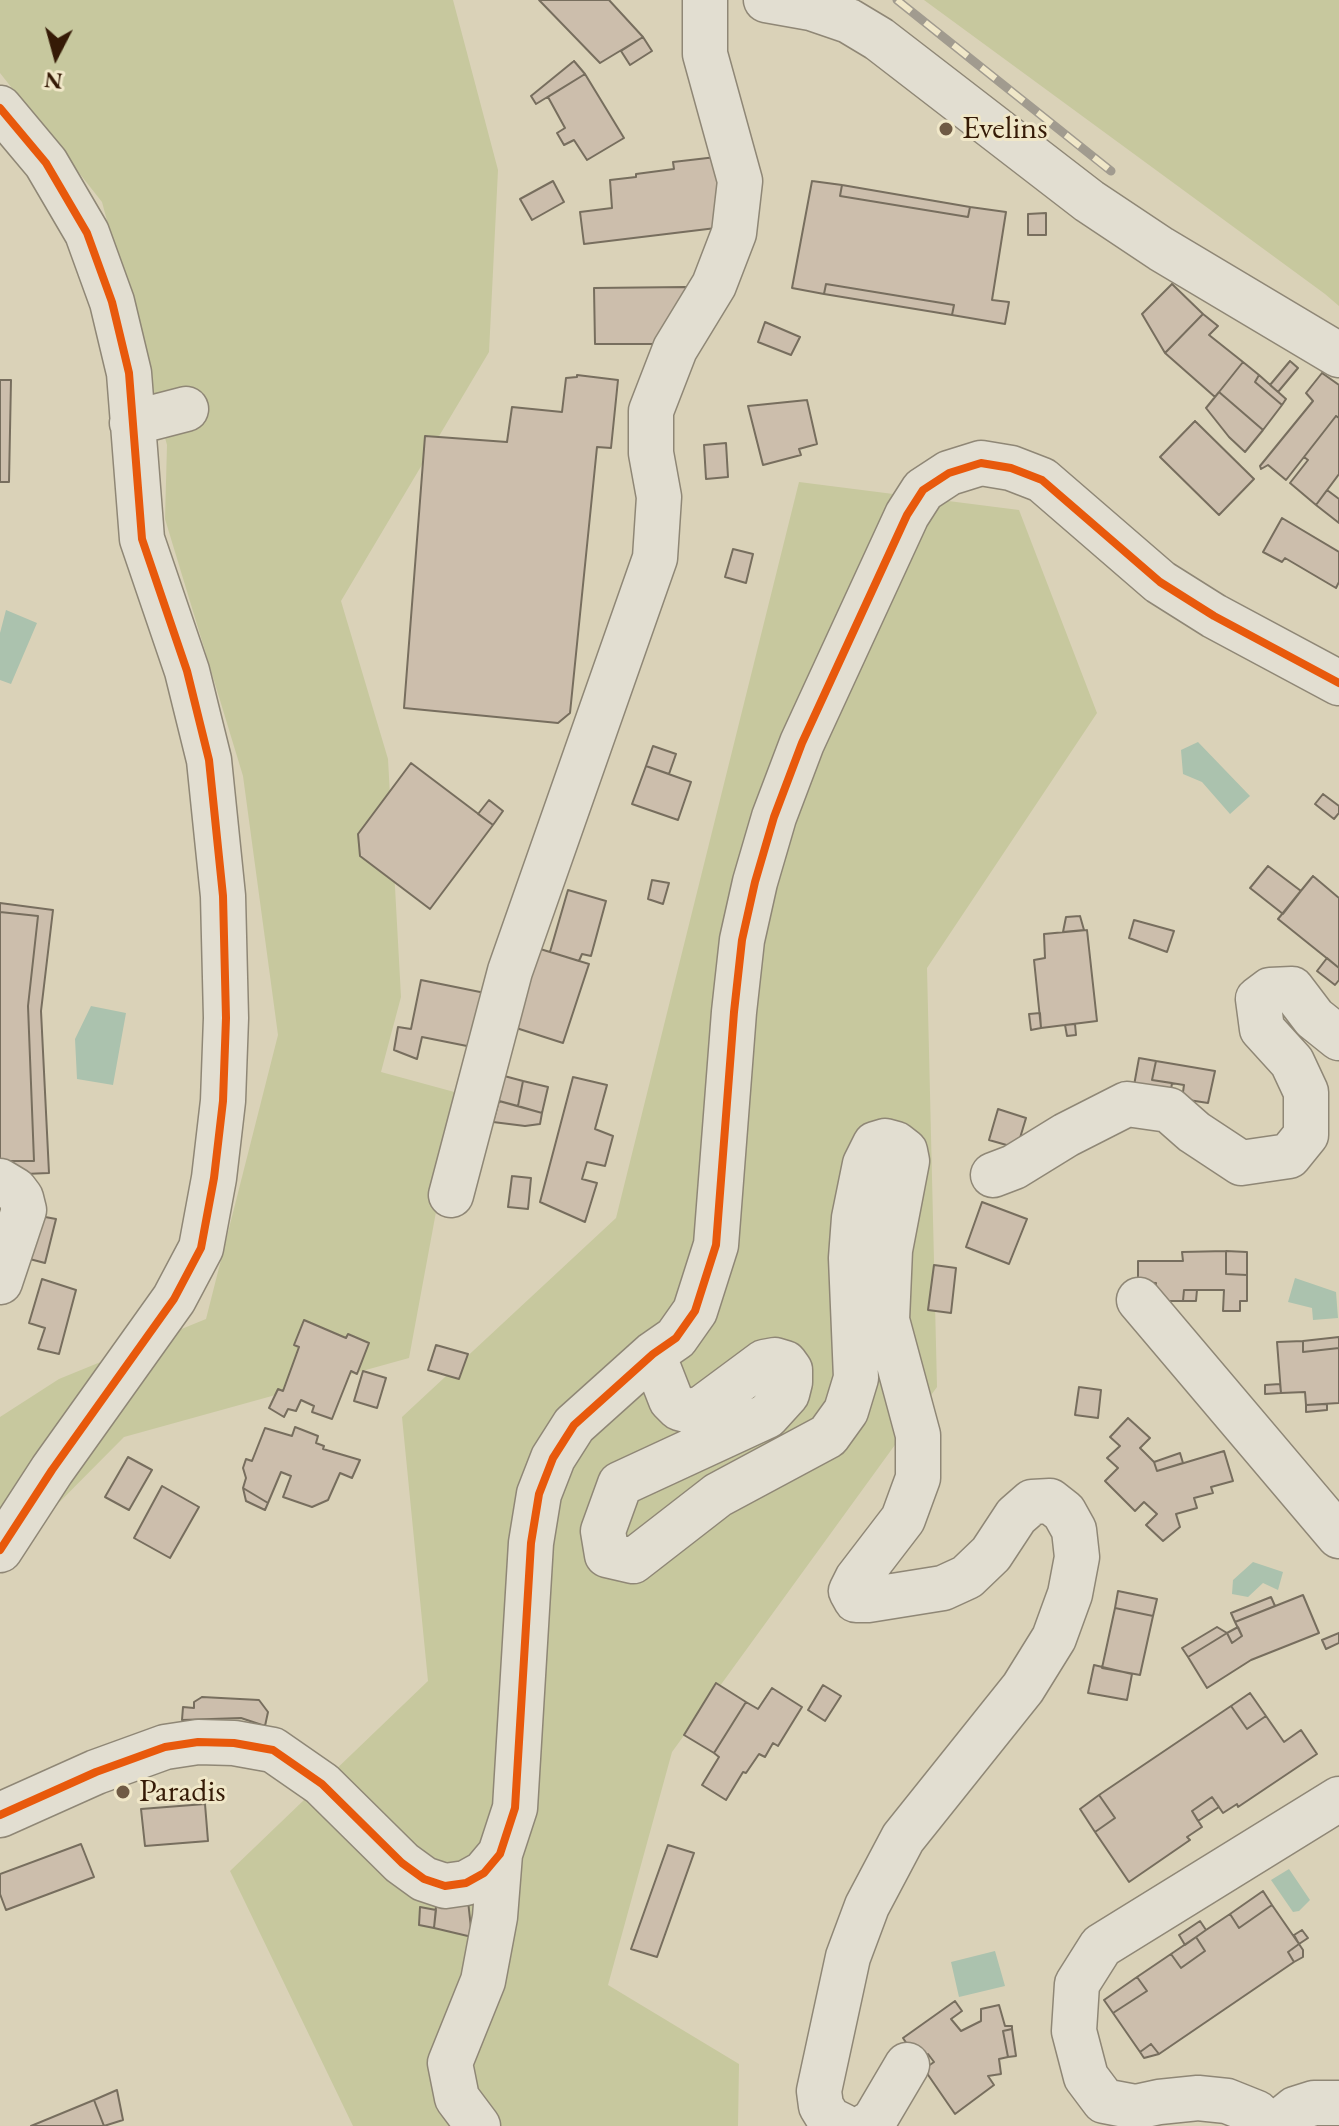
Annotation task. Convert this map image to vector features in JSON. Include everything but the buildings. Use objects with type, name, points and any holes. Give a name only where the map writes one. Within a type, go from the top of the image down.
[{"type":"street","points":[[451,1195],[510,971],[655,558],[659,497],[651,453],[651,411],[675,349],[714,285],[734,233],[740,181],[705,54],[705,0]]},
{"type":"street","points":[[766,0],[811,8],[849,21],[879,39],[1089,201],[1161,249],[1339,355]]},
{"type":"street","points":[[0,108],[46,163],[87,233],[112,302],[129,373],[142,539],[187,671],[209,760],[223,896],[226,1018],[223,1101],[201,1248],[174,1299],[52,1470],[0,1550]]},
{"type":"street","points":[[132,423],[186,409]]},
{"type":"street","points":[[478,2126],[457,2098],[450,2063],[483,1981],[495,1917],[500,1854],[515,1808],[531,1543],[539,1494],[553,1458],[574,1425],[653,1354],[676,1338],[695,1311],[716,1245],[742,940],[755,882],[774,817],[802,743],[907,515],[923,490],[949,473],[981,463],[1011,468],[1042,480],[1160,582],[1334,686]]},
{"type":"street","points":[[993,1175],[1014,1167],[1066,1135],[1127,1104],[1169,1110],[1194,1132],[1241,1163],[1289,1156],[1306,1135],[1306,1092],[1292,1062],[1262,1029],[1258,999],[1270,990],[1292,989],[1314,1018],[1339,1038]]},
{"type":"street","points":[[653,1354],[671,1400],[679,1408],[690,1411],[702,1408],[764,1362],[775,1360],[785,1363],[790,1370],[790,1382],[787,1394],[767,1416],[620,1484],[603,1531],[607,1555],[633,1561],[718,1495],[828,1436],[846,1411],[856,1378],[851,1258],[854,1218],[865,1164],[875,1144],[885,1141],[896,1144],[905,1151],[907,1161],[890,1250],[887,1320],[918,1435],[918,1478],[903,1519],[851,1591],[856,1600],[868,1600],[943,1588],[967,1577],[991,1554],[1016,1516],[1032,1502],[1050,1501],[1064,1512],[1074,1530],[1077,1557],[1070,1594],[1054,1638],[1023,1688],[903,1838],[867,1906],[848,1957],[819,2091],[821,2106],[829,2119],[843,2126]]},
{"type":"street","points":[[0,1181],[15,1190],[24,1210],[0,1282]]},
{"type":"street","points":[[1139,1300],[1339,1536]]},
{"type":"street","points":[[0,1815],[96,1772],[165,1747],[198,1742],[234,1743],[273,1750],[322,1784],[402,1863],[424,1879],[445,1886],[466,1883],[484,1873],[500,1854]]},
{"type":"street","points":[[1267,2126],[1257,2113],[1227,2101],[1198,2098],[1136,2107],[1104,2101],[1086,2077],[1074,2031],[1077,1984],[1101,1946],[1339,1799]]},
{"type":"street","points":[[866,2126],[874,2121],[907,2065]]},
{"type":"street","points":[[1274,2126],[1295,2109],[1314,2103],[1339,2103]]},
{"type":"shaded area","points":[[0,0],[453,0],[498,170],[489,352],[341,601],[388,759],[401,997],[381,1072],[458,1093],[409,1358],[124,1437],[0,1562],[0,1417],[59,1379],[206,1319],[278,1035],[243,776],[165,519],[167,445],[102,202],[0,73]]},
{"type":"shaded area","points":[[924,0],[1339,0],[1339,306],[1325,294]]},
{"type":"shaded area","points":[[799,482],[1019,510],[1097,713],[927,968],[937,1387],[672,1752],[608,1985],[739,2064],[738,2126],[353,2126],[230,1871],[428,1681],[402,1417],[616,1218]]},
{"type":"shaded area","points":[[6,610],[37,623],[11,684],[0,680],[0,633]]},
{"type":"shaded area","points":[[1198,742],[1250,796],[1230,814],[1202,782],[1183,774],[1181,750]]},
{"type":"shaded area","points":[[91,1006],[126,1013],[113,1085],[77,1079],[75,1039]]},
{"type":"shaded area","points":[[1295,1278],[1336,1292],[1338,1318],[1313,1320],[1312,1308],[1288,1302]]},
{"type":"shaded area","points":[[1253,1562],[1283,1572],[1278,1590],[1263,1583],[1248,1597],[1232,1594],[1233,1580]]},
{"type":"shaded area","points":[[1289,1869],[1310,1900],[1299,1911],[1293,1912],[1271,1880]]},
{"type":"shaded area","points":[[995,1951],[1005,1986],[959,1997],[951,1962]]},
{"type":"railway","points":[[897,0],[1111,171]]},
{"type":"cycle path","points":[[0,108],[46,163],[87,233],[112,302],[129,373],[142,539],[187,671],[209,760],[223,896],[226,1018],[223,1101],[214,1178],[201,1248],[174,1299],[52,1470],[0,1550]]},
{"type":"cycle path","points":[[0,1815],[96,1772],[165,1747],[198,1742],[234,1743],[273,1750],[322,1784],[402,1863],[424,1879],[445,1886],[466,1883],[484,1873],[500,1854],[515,1808],[531,1543],[539,1494],[553,1458],[574,1425],[653,1354],[676,1338],[695,1311],[716,1245],[734,1012],[742,940],[755,882],[774,817],[802,743],[907,515],[923,490],[949,473],[981,463],[1011,468],[1042,480],[1160,582],[1214,616],[1339,683]]},
{"type":"place","name":"Evelins","points":[[946,129]]},
{"type":"place","name":"Paradis","points":[[123,1792]]}]
